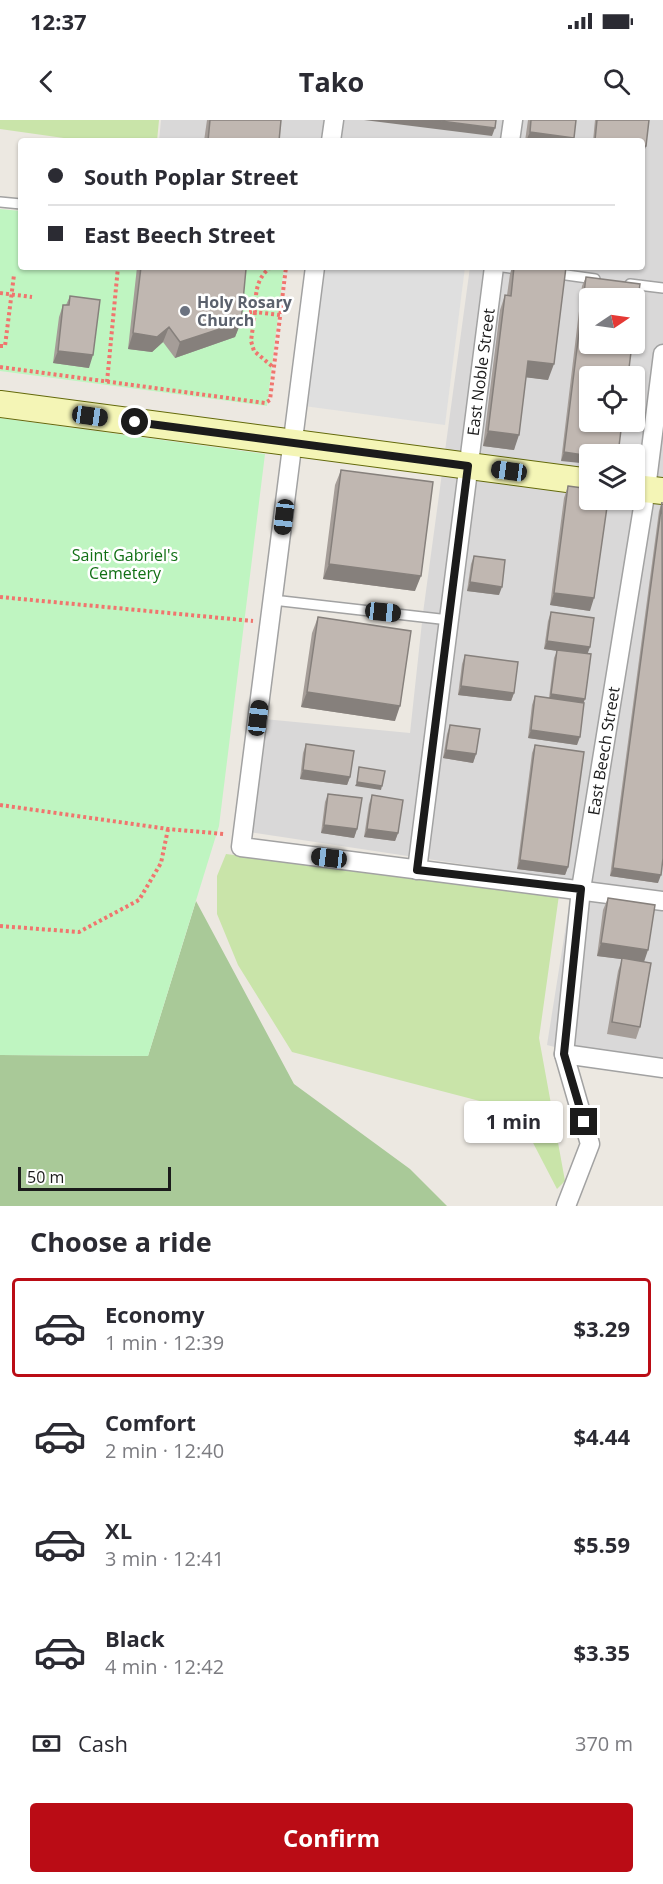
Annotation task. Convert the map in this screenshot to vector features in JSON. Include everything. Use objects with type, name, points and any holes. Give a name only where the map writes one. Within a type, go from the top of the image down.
[{"type":"main road","points":[[0,404],[579,481]]},
{"type":"street","points":[[331,138],[334,120]]},
{"type":"street","points":[[510,138],[513,120]]},
{"type":"street","points":[[315,270],[242,842],[417,870],[663,901]]},
{"type":"street","name":"East Noble Street","points":[[417,870],[494,270]]},
{"type":"street","name":"East Beech Street","points":[[566,1206],[590,1144],[564,1054],[581,889],[648,489],[663,354]]},
{"type":"street","points":[[564,1054],[663,1068]]},
{"type":"lane","points":[[0,202],[18,204]]},
{"type":"lane","points":[[527,270],[606,280]]},
{"type":"lane","points":[[617,282],[663,288]]},
{"type":"lane","points":[[273,600],[449,620]]},
{"type":"path","points":[[107,382],[118,270]]},
{"type":"path","points":[[267,270],[262,274],[257,284],[252,312],[251,340],[254,351],[274,367]]},
{"type":"path","points":[[0,367],[266,403],[270,400],[286,270]]},
{"type":"path","points":[[0,346],[5,346],[14,275]]},
{"type":"path","points":[[0,293],[32,297]]},
{"type":"path","points":[[252,312],[280,315]]},
{"type":"path","points":[[0,597],[270,623]]},
{"type":"path","points":[[0,805],[168,830],[204,831],[242,842]]},
{"type":"path","points":[[0,926],[79,932],[138,900],[161,863],[168,830]]},
{"type":"shaded area","points":[[161,120],[663,120],[663,1075],[547,1045],[573,881],[249,832],[264,719],[410,733],[423,613],[470,270],[645,270],[645,138],[159,138]]},
{"type":"shaded area","points":[[322,270],[465,270],[445,425],[304,406]]},
{"type":"green space","points":[[0,120],[159,120],[157,138],[64,138],[0,129]]},
{"type":"green space","points":[[0,209],[18,211],[18,270],[284,270],[267,406],[0,371]]},
{"type":"green space","name":"Saint Gabriel's Cemetery","points":[[0,418],[265,454],[219,826],[148,1056],[0,1055]]},
{"type":"green space","points":[[226,854],[559,895],[539,1038],[565,1181],[557,1189],[530,1137],[495,1105],[292,1052],[238,965],[217,914],[217,876]]},
{"type":"green space","points":[[196,901],[294,1084],[410,1169],[447,1206],[0,1206],[0,1055],[148,1056]]},
{"type":"building","points":[[210,120],[281,120],[279,138],[208,138]]},
{"type":"building","points":[[433,120],[496,120],[495,128]]},
{"type":"building","points":[[531,120],[576,120],[574,138],[530,132]]},
{"type":"building","points":[[597,120],[649,120],[646,146],[645,138],[595,138]]},
{"type":"building","name":"Holy Rosary Church","points":[[141,270],[246,270],[241,322],[180,342],[169,327],[157,337],[133,333]]},
{"type":"building","points":[[514,270],[566,270],[554,364],[528,361],[519,435],[488,431],[505,295],[511,296]]},
{"type":"building","points":[[586,277],[640,284],[639,288],[585,288]]},
{"type":"building","points":[[70,296],[100,300],[93,355],[58,351],[63,305],[69,305]]},
{"type":"building","points":[[579,333],[579,354],[631,354],[629,366],[579,366],[579,432],[621,432],[619,444],[579,444],[579,454],[564,452]]},
{"type":"building","points":[[341,470],[433,482],[421,576],[329,564]]},
{"type":"building","points":[[568,486],[579,488],[579,510],[607,510],[594,598],[554,593]]},
{"type":"building","points":[[662,502],[663,858],[661,875],[613,868]]},
{"type":"building","points":[[474,556],[505,560],[502,587],[470,582]]},
{"type":"building","points":[[551,612],[594,618],[590,647],[547,641]]},
{"type":"building","points":[[318,617],[411,631],[400,706],[307,692]]},
{"type":"building","points":[[557,650],[591,654],[585,699],[551,694]]},
{"type":"building","points":[[465,655],[518,662],[514,693],[461,686]]},
{"type":"building","points":[[535,696],[584,703],[580,737],[531,730]]},
{"type":"building","points":[[450,725],[480,729],[476,754],[446,750]]},
{"type":"building","points":[[306,744],[354,751],[350,777],[303,770]]},
{"type":"building","points":[[535,745],[584,752],[568,867],[520,860]]},
{"type":"building","points":[[359,767],[385,771],[382,786],[357,782]]},
{"type":"building","points":[[328,794],[362,798],[357,829],[324,825]]},
{"type":"building","points":[[372,795],[403,800],[398,833],[367,829]]},
{"type":"building","points":[[608,898],[655,905],[648,950],[601,943]]},
{"type":"building","points":[[622,958],[651,963],[640,1027],[612,1022]]},
{"type":"place","name":"Holy Rosary Church","points":[[185,311]]},
{"type":"route","points":[[135,422],[468,466],[417,870],[581,889],[564,1054],[584,1122]]}]
